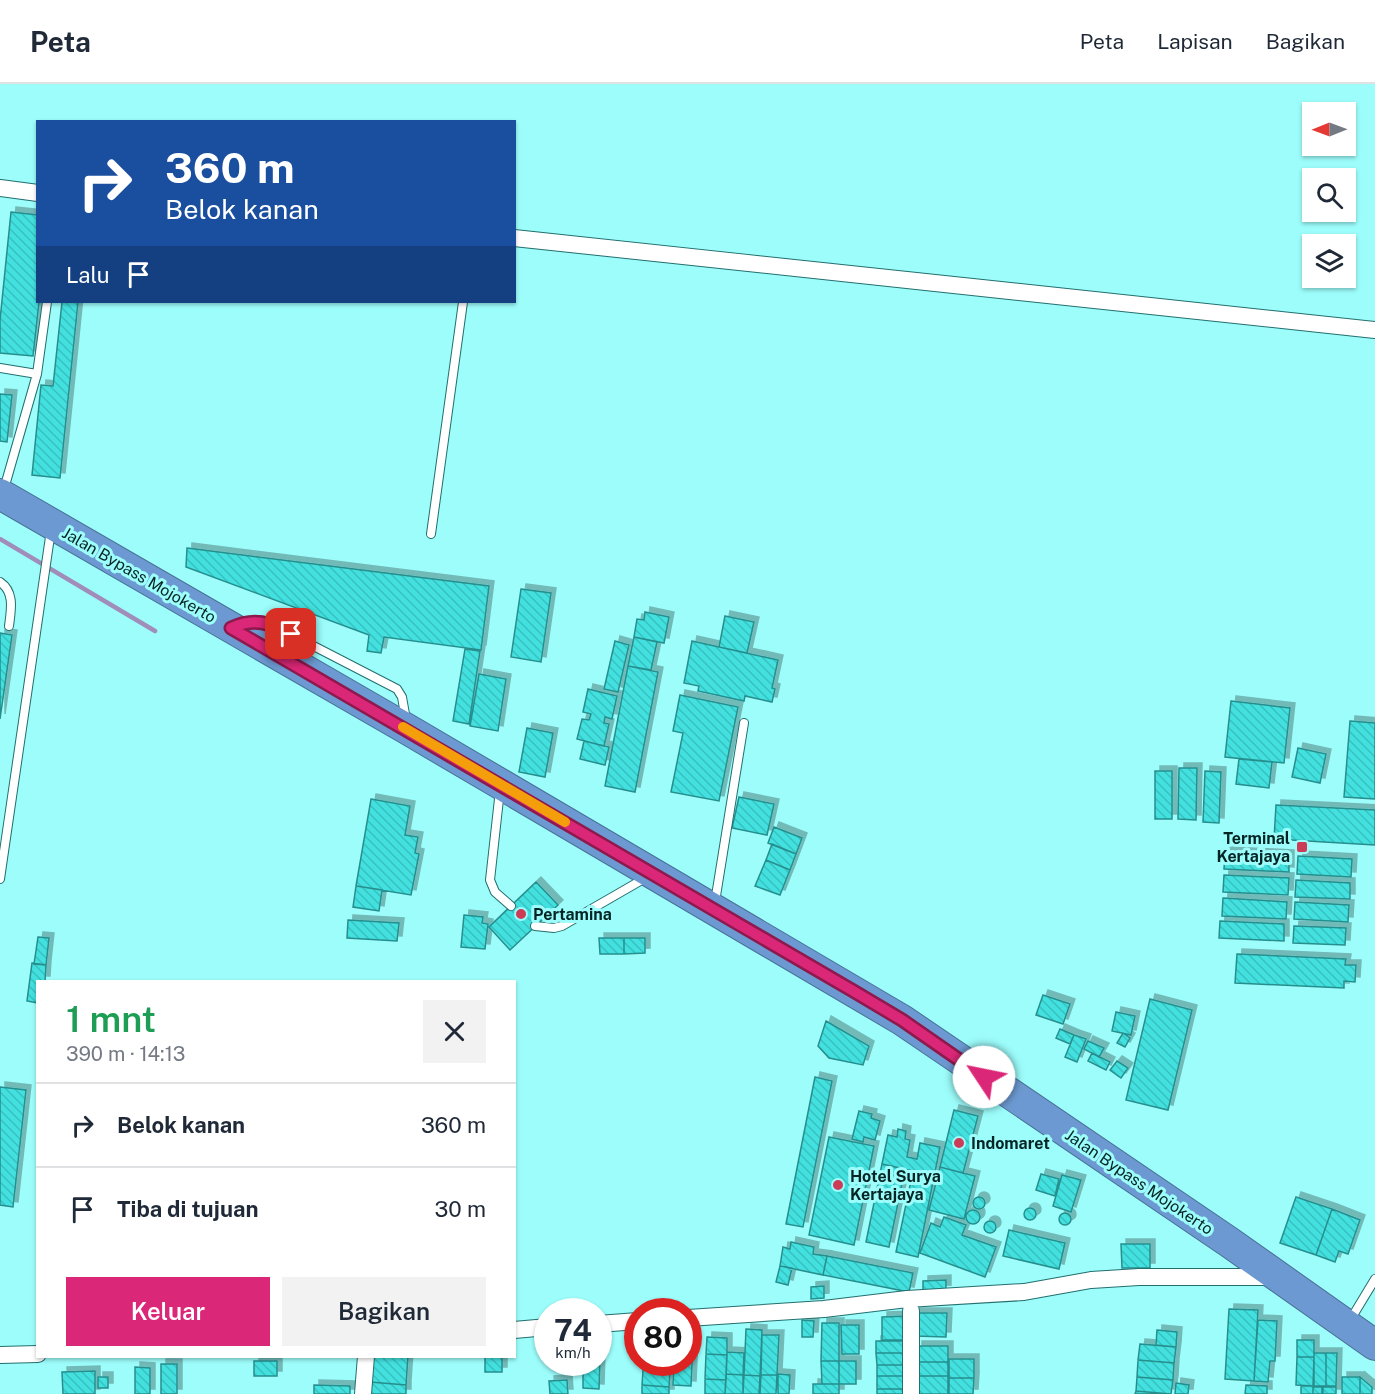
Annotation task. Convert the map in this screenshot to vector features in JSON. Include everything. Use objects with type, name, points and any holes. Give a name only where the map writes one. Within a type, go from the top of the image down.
[{"type":"highway","name":"Jalan Bypass Mojokerto","points":[[1,495],[407,729],[902,1020],[1375,1345]]},
{"type":"street","points":[[0,188],[36,193]]},
{"type":"street","points":[[516,238],[1375,330]]},
{"type":"street","points":[[702,1317],[824,1309],[907,1299],[1024,1292],[1092,1280],[1139,1276],[1279,1277]]},
{"type":"street","points":[[911,1311],[911,1394]]},
{"type":"street","points":[[516,1330],[534,1329]]},
{"type":"street","points":[[0,1355],[36,1354]]},
{"type":"street","points":[[363,1394],[366,1358]]},
{"type":"lane","points":[[1,495],[37,374],[47,303]]},
{"type":"lane","points":[[431,534],[463,303]]},
{"type":"lane","points":[[0,368],[37,374]]},
{"type":"lane","points":[[0,879],[52,525]]},
{"type":"lane","points":[[0,582],[4,584],[10,596],[12,606],[9,626]]},
{"type":"lane","points":[[713,909],[744,723]]},
{"type":"lane","points":[[501,785],[490,880],[495,892],[511,906]]},
{"type":"lane","points":[[535,926],[554,928],[562,926],[652,874]]},
{"type":"lane","points":[[1348,1325],[1375,1280]]},
{"type":"building","points":[[11,212],[36,215],[36,303],[39,303],[33,356],[0,353],[0,320]]},
{"type":"building","points":[[62,303],[78,303],[60,478],[32,475],[41,385],[53,386]]},
{"type":"building","points":[[0,394],[12,395],[7,442],[0,441]]},
{"type":"building","points":[[187,548],[489,586],[481,650],[384,637],[381,653],[367,651],[369,635],[186,567]]},
{"type":"building","points":[[521,589],[551,593],[541,662],[511,657]]},
{"type":"building","points":[[645,612],[669,617],[664,643],[634,637],[637,619],[644,620]]},
{"type":"building","points":[[725,616],[754,622],[747,653],[719,647]]},
{"type":"building","points":[[0,633],[12,635],[0,719]]},
{"type":"building","points":[[634,637],[657,642],[651,670],[628,666]]},
{"type":"building","points":[[615,641],[629,645],[618,692],[604,689]]},
{"type":"building","points":[[692,641],[778,660],[772,688],[775,689],[772,702],[745,696],[744,701],[698,691],[699,686],[684,683]]},
{"type":"building","points":[[465,649],[480,651],[469,724],[453,721]]},
{"type":"building","points":[[628,666],[658,672],[635,792],[605,786]]},
{"type":"building","points":[[479,674],[506,679],[498,731],[470,726]]},
{"type":"building","points":[[588,689],[617,696],[612,719],[605,717],[604,723],[609,724],[604,746],[577,739],[582,719],[589,720],[591,714],[583,712]]},
{"type":"building","points":[[680,695],[738,707],[719,801],[671,792],[683,733],[673,731]]},
{"type":"building","points":[[1231,701],[1290,708],[1284,763],[1225,757]]},
{"type":"building","points":[[1350,721],[1375,723],[1375,799],[1344,797]]},
{"type":"building","points":[[527,728],[553,733],[545,777],[519,772]]},
{"type":"building","points":[[584,741],[609,747],[605,765],[580,759]]},
{"type":"building","points":[[1298,748],[1326,754],[1320,783],[1292,777]]},
{"type":"building","points":[[1239,759],[1272,762],[1269,788],[1236,784]]},
{"type":"building","points":[[1179,768],[1197,768],[1196,820],[1178,819]]},
{"type":"building","points":[[1155,771],[1172,771],[1172,819],[1155,819]]},
{"type":"building","points":[[1205,771],[1221,772],[1219,823],[1203,822]]},
{"type":"building","points":[[739,797],[774,804],[767,835],[732,828]]},
{"type":"building","points":[[371,799],[410,806],[405,835],[418,837],[415,853],[419,854],[411,895],[356,886]]},
{"type":"building","points":[[1276,805],[1375,810],[1375,845],[1274,839]]},
{"type":"building","points":[[774,827],[802,838],[796,854],[768,843]]},
{"type":"building","points":[[772,844],[796,854],[790,870],[766,860]]},
{"type":"building","points":[[1225,852],[1289,855],[1289,872],[1224,869]]},
{"type":"building","points":[[1298,856],[1352,859],[1351,877],[1297,874]]},
{"type":"building","points":[[766,860],[790,870],[780,895],[755,886]]},
{"type":"building","points":[[1224,875],[1289,878],[1288,895],[1223,892]]},
{"type":"building","points":[[1296,880],[1350,883],[1350,899],[1295,897]]},
{"type":"building","points":[[536,882],[558,905],[510,950],[489,927]]},
{"type":"building","points":[[356,886],[382,890],[379,911],[353,907]]},
{"type":"building","points":[[1223,898],[1287,902],[1286,919],[1222,916]]},
{"type":"building","points":[[1295,902],[1349,905],[1348,922],[1294,919]]},
{"type":"building","points":[[464,915],[483,917],[482,923],[488,924],[485,949],[461,947]]},
{"type":"building","points":[[348,920],[399,923],[397,941],[347,938]]},
{"type":"building","points":[[1220,921],[1284,924],[1284,941],[1219,938]]},
{"type":"building","points":[[1294,926],[1346,928],[1345,945],[1293,943]]},
{"type":"building","points":[[38,937],[49,938],[46,965],[34,964]]},
{"type":"building","points":[[599,938],[624,938],[624,954],[600,954]]},
{"type":"building","points":[[624,938],[645,938],[645,953],[624,954]]},
{"type":"building","points":[[1237,954],[1346,959],[1345,965],[1356,965],[1355,982],[1344,981],[1344,988],[1235,983]]},
{"type":"building","points":[[32,963],[46,965],[45,980],[36,980],[36,1003],[27,1001]]},
{"type":"building","points":[[1043,995],[1070,1004],[1063,1024],[1036,1015]]},
{"type":"building","points":[[1150,999],[1192,1010],[1168,1110],[1126,1100]]},
{"type":"building","points":[[1116,1012],[1135,1016],[1131,1035],[1112,1031]]},
{"type":"building","points":[[826,1021],[869,1046],[863,1065],[829,1058],[818,1046]]},
{"type":"building","points":[[1060,1029],[1074,1035],[1070,1044],[1056,1038]]},
{"type":"building","points":[[1123,1033],[1130,1038],[1125,1047],[1117,1043]]},
{"type":"building","points":[[1074,1035],[1086,1039],[1077,1062],[1065,1057]]},
{"type":"building","points":[[1088,1041],[1104,1048],[1099,1057],[1084,1049]]},
{"type":"building","points":[[1092,1053],[1110,1062],[1106,1070],[1088,1061]]},
{"type":"building","points":[[1117,1061],[1128,1068],[1121,1078],[1110,1070]]},
{"type":"building","points":[[815,1077],[832,1081],[803,1227],[786,1224]]},
{"type":"building","points":[[0,1087],[26,1090],[13,1207],[0,1205]]},
{"type":"building","points":[[954,1110],[978,1116],[963,1173],[940,1167]]},
{"type":"building","points":[[859,1111],[872,1114],[871,1118],[880,1121],[875,1140],[864,1137],[863,1142],[852,1139]]},
{"type":"building","points":[[898,1129],[906,1131],[905,1139],[910,1140],[907,1157],[917,1159],[920,1143],[940,1147],[918,1257],[896,1252],[913,1171],[882,1164],[888,1135],[897,1137]]},
{"type":"building","points":[[829,1137],[874,1146],[854,1245],[809,1235]]},
{"type":"building","points":[[882,1164],[905,1169],[889,1247],[866,1242]]},
{"type":"building","points":[[940,1167],[975,1176],[964,1219],[929,1210]]},
{"type":"building","points":[[1041,1174],[1059,1179],[1055,1196],[1036,1190]]},
{"type":"building","points":[[1062,1175],[1081,1180],[1071,1212],[1053,1206]]},
{"type":"building","points":[[981,1197],[984,1198],[984,1208],[977,1209],[974,1208],[973,1201],[974,1198]]},
{"type":"building","points":[[1296,1197],[1332,1209],[1316,1255],[1280,1243]]},
{"type":"building","points":[[1032,1208],[1035,1209],[1035,1219],[1028,1220],[1025,1219],[1024,1212],[1025,1209]]},
{"type":"building","points":[[1332,1209],[1360,1220],[1348,1254],[1339,1251],[1335,1262],[1316,1255]]},
{"type":"building","points":[[973,1210],[978,1212],[980,1217],[978,1222],[973,1224],[968,1222],[966,1217],[968,1212]]},
{"type":"building","points":[[1067,1213],[1070,1214],[1070,1224],[1063,1225],[1060,1224],[1059,1217],[1060,1214]]},
{"type":"building","points":[[944,1217],[966,1225],[962,1235],[996,1247],[985,1277],[920,1253],[931,1223],[940,1227]]},
{"type":"building","points":[[992,1221],[995,1222],[995,1232],[988,1233],[985,1232],[984,1225],[985,1222]]},
{"type":"building","points":[[1009,1230],[1065,1243],[1059,1269],[1003,1256]]},
{"type":"building","points":[[791,1242],[814,1247],[813,1254],[827,1256],[823,1275],[780,1266],[783,1247],[790,1249]]},
{"type":"building","points":[[1121,1244],[1150,1244],[1150,1268],[1122,1268]]},
{"type":"building","points":[[827,1256],[913,1273],[909,1292],[823,1275]]},
{"type":"building","points":[[780,1266],[792,1268],[788,1285],[776,1282]]},
{"type":"building","points":[[946,1280],[946,1290],[923,1291],[923,1281]]},
{"type":"building","points":[[824,1286],[824,1298],[811,1299],[811,1287]]},
{"type":"building","points":[[1229,1309],[1258,1310],[1254,1381],[1225,1379]]},
{"type":"building","points":[[915,1313],[947,1313],[946,1337],[915,1336]]},
{"type":"building","points":[[909,1316],[909,1340],[882,1340],[882,1317]]},
{"type":"building","points":[[802,1320],[814,1321],[813,1337],[802,1337]]},
{"type":"building","points":[[1258,1320],[1277,1321],[1275,1361],[1270,1361],[1268,1382],[1254,1381]]},
{"type":"building","points":[[822,1323],[839,1323],[839,1361],[821,1361]]},
{"type":"building","points":[[841,1325],[859,1325],[859,1354],[842,1354]]},
{"type":"building","points":[[746,1329],[762,1330],[760,1376],[744,1375]]},
{"type":"building","points":[[1157,1330],[1177,1332],[1176,1347],[1156,1345]]},
{"type":"building","points":[[762,1335],[779,1335],[777,1375],[761,1375]]},
{"type":"building","points":[[707,1337],[727,1338],[727,1355],[706,1354]]},
{"type":"building","points":[[1297,1340],[1314,1340],[1314,1357],[1297,1357]]},
{"type":"building","points":[[876,1341],[906,1341],[907,1353],[876,1353]]},
{"type":"building","points":[[1140,1344],[1176,1347],[1174,1363],[1138,1360]]},
{"type":"building","points":[[917,1346],[948,1346],[948,1362],[917,1362]]},
{"type":"building","points":[[727,1352],[744,1353],[743,1375],[726,1374]]},
{"type":"building","points":[[876,1353],[907,1353],[907,1365],[877,1365]]},
{"type":"building","points":[[1314,1353],[1326,1353],[1326,1386],[1314,1386]]},
{"type":"building","points":[[1326,1353],[1337,1353],[1336,1386],[1326,1386]]},
{"type":"building","points":[[706,1354],[727,1355],[726,1380],[705,1379]]},
{"type":"building","points":[[1297,1357],[1314,1357],[1313,1386],[1296,1385]]},
{"type":"building","points":[[372,1358],[408,1358],[406,1385],[370,1382]]},
{"type":"building","points":[[485,1358],[502,1358],[502,1372],[485,1372]]},
{"type":"building","points":[[949,1359],[974,1359],[974,1378],[949,1378]]},
{"type":"building","points":[[1138,1360],[1174,1363],[1173,1380],[1137,1377]]},
{"type":"building","points":[[254,1361],[277,1361],[277,1376],[254,1376]]},
{"type":"building","points":[[821,1361],[839,1361],[839,1384],[822,1384]]},
{"type":"building","points":[[839,1361],[856,1361],[856,1384],[839,1384]]},
{"type":"building","points":[[917,1362],[948,1362],[948,1376],[917,1376]]},
{"type":"building","points":[[161,1364],[177,1364],[177,1394],[161,1394]]},
{"type":"building","points":[[877,1365],[907,1365],[907,1376],[877,1376]]},
{"type":"building","points":[[135,1367],[150,1368],[150,1394],[135,1394]]},
{"type":"building","points":[[95,1371],[95,1394],[63,1394],[62,1372]]},
{"type":"building","points":[[726,1374],[743,1375],[743,1394],[725,1394]]},
{"type":"building","points":[[778,1374],[790,1375],[789,1394],[778,1394]]},
{"type":"building","points":[[744,1375],[760,1376],[759,1394],[743,1394]]},
{"type":"building","points":[[761,1375],[777,1375],[776,1394],[760,1394]]},
{"type":"building","points":[[583,1376],[599,1376],[599,1389],[583,1388]]},
{"type":"building","points":[[643,1376],[670,1376],[669,1387],[642,1385]]},
{"type":"building","points":[[673,1376],[691,1376],[691,1386],[673,1385]]},
{"type":"building","points":[[877,1376],[907,1376],[907,1389],[877,1389]]},
{"type":"building","points":[[917,1376],[948,1376],[948,1394],[917,1394]]},
{"type":"building","points":[[98,1377],[108,1377],[108,1388],[98,1388]]},
{"type":"building","points":[[1137,1377],[1173,1380],[1171,1394],[1136,1391]]},
{"type":"building","points":[[1342,1377],[1360,1377],[1360,1394],[1342,1394]]},
{"type":"building","points":[[1360,1377],[1372,1387],[1372,1394],[1360,1394]]},
{"type":"building","points":[[949,1378],[974,1378],[973,1394],[949,1394]]},
{"type":"building","points":[[705,1379],[726,1380],[725,1394],[705,1394]]},
{"type":"building","points":[[567,1380],[568,1394],[550,1394],[549,1381]]},
{"type":"building","points":[[370,1382],[406,1385],[406,1394],[369,1394]]},
{"type":"building","points":[[1176,1383],[1189,1385],[1188,1394],[1175,1394]]},
{"type":"building","points":[[813,1384],[839,1384],[839,1394],[813,1394]]},
{"type":"building","points":[[314,1385],[350,1386],[350,1394],[314,1394]]},
{"type":"building","points":[[642,1385],[669,1387],[669,1394],[642,1394]]},
{"type":"building","points":[[1246,1385],[1267,1386],[1267,1394],[1245,1394]]},
{"type":"building","points":[[1301,1386],[1313,1386],[1313,1394],[1301,1394]]},
{"type":"building","points":[[1313,1387],[1322,1387],[1322,1394],[1313,1394]]},
{"type":"building","points":[[1323,1387],[1336,1387],[1336,1394],[1323,1394]]},
{"type":"building","points":[[877,1389],[907,1389],[907,1394],[877,1394]]},
{"type":"building","points":[[1136,1391],[1165,1394],[1135,1394]]},
{"type":"waterway","points":[[0,539],[155,631]]},
{"type":"slow traffic","points":[[403,727],[565,822]]},
{"type":"place","name":"Terminal Kertajaya","points":[[1302,847]]},
{"type":"place","name":"Pertamina","points":[[521,914]]},
{"type":"place","name":"Indomaret","points":[[959,1143]]},
{"type":"place","name":"Hotel Surya Kertajaya","points":[[838,1185]]},
{"type":"route","points":[[291,634],[269,623],[242,623],[231,628],[902,1020],[984,1077]]}]
